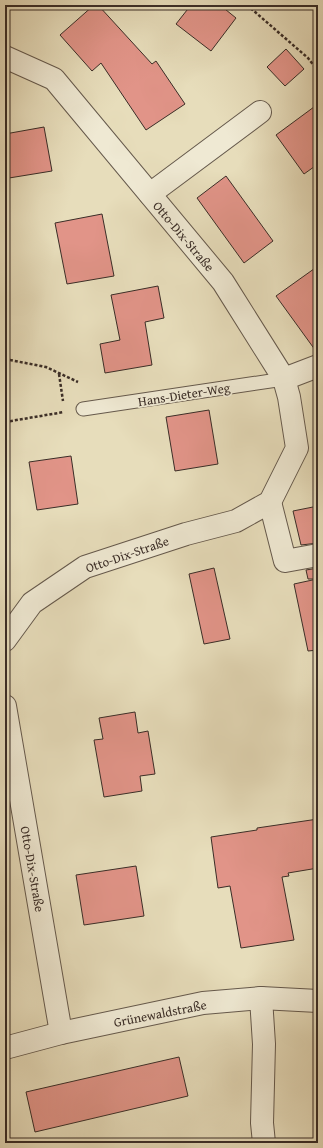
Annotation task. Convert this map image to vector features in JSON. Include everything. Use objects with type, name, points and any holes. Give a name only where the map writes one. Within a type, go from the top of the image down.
[{"type":"street","name":"Otto-Dix-Straße","points":[[5,58],[54,79],[222,282],[284,379],[289,396],[297,448],[270,502],[236,521],[186,534],[85,567],[32,603],[5,640]]},
{"type":"street","name":"Otto-Dix-Straße","points":[[150,194],[260,112]]},
{"type":"street","points":[[284,379],[318,366]]},
{"type":"street","points":[[270,502],[285,561],[318,555]]},
{"type":"street","name":"Otto-Dix-Straße","points":[[5,706],[61,1033]]},
{"type":"street","points":[[261,998],[264,1044],[262,1123],[264,1143]]},
{"type":"street","name":"Grünewaldstraße","points":[[5,1048],[61,1033],[203,1003],[261,998],[318,1001]]},
{"type":"lane","name":"Hans-Dieter-Weg","points":[[84,409],[284,379]]},
{"type":"path","points":[[247,5],[308,58],[318,71]]},
{"type":"path","points":[[5,359],[46,367],[78,382]]},
{"type":"path","points":[[59,374],[65,412]]},
{"type":"path","points":[[5,422],[84,409]]},
{"type":"building","points":[[94,5],[98,5],[152,64],[156,61],[185,104],[146,130],[101,63],[92,71],[60,35]]},
{"type":"building","points":[[191,5],[220,5],[236,18],[211,51],[176,24]]},
{"type":"building","points":[[286,49],[304,69],[285,86],[267,67]]},
{"type":"building","points":[[318,104],[318,164],[304,174],[276,135]]},
{"type":"building","points":[[44,127],[52,171],[9,178],[5,156],[5,134]]},
{"type":"building","points":[[226,176],[273,241],[244,263],[197,198]]},
{"type":"building","points":[[102,214],[114,276],[67,284],[55,223]]},
{"type":"building","points":[[318,266],[318,354],[276,296]]},
{"type":"building","points":[[158,286],[164,318],[145,322],[152,365],[105,373],[100,344],[120,340],[111,295]]},
{"type":"building","points":[[209,410],[218,464],[175,471],[166,417]]},
{"type":"building","points":[[71,456],[78,504],[37,510],[29,462]]},
{"type":"building","points":[[318,506],[318,543],[301,545],[293,511]]},
{"type":"building","points":[[214,568],[230,639],[204,644],[189,574]]},
{"type":"building","points":[[318,568],[318,650],[308,651],[294,584],[317,579],[308,579],[306,570]]},
{"type":"building","points":[[135,712],[138,733],[148,731],[155,774],[140,776],[142,791],[104,797],[94,740],[103,739],[99,718]]},
{"type":"building","points":[[318,819],[318,868],[288,873],[289,876],[282,877],[294,940],[241,948],[230,886],[218,888],[211,837],[257,830],[257,828]]},
{"type":"building","points":[[136,866],[144,916],[84,925],[76,875]]},
{"type":"building","points":[[179,1057],[188,1096],[35,1132],[26,1092]]}]
